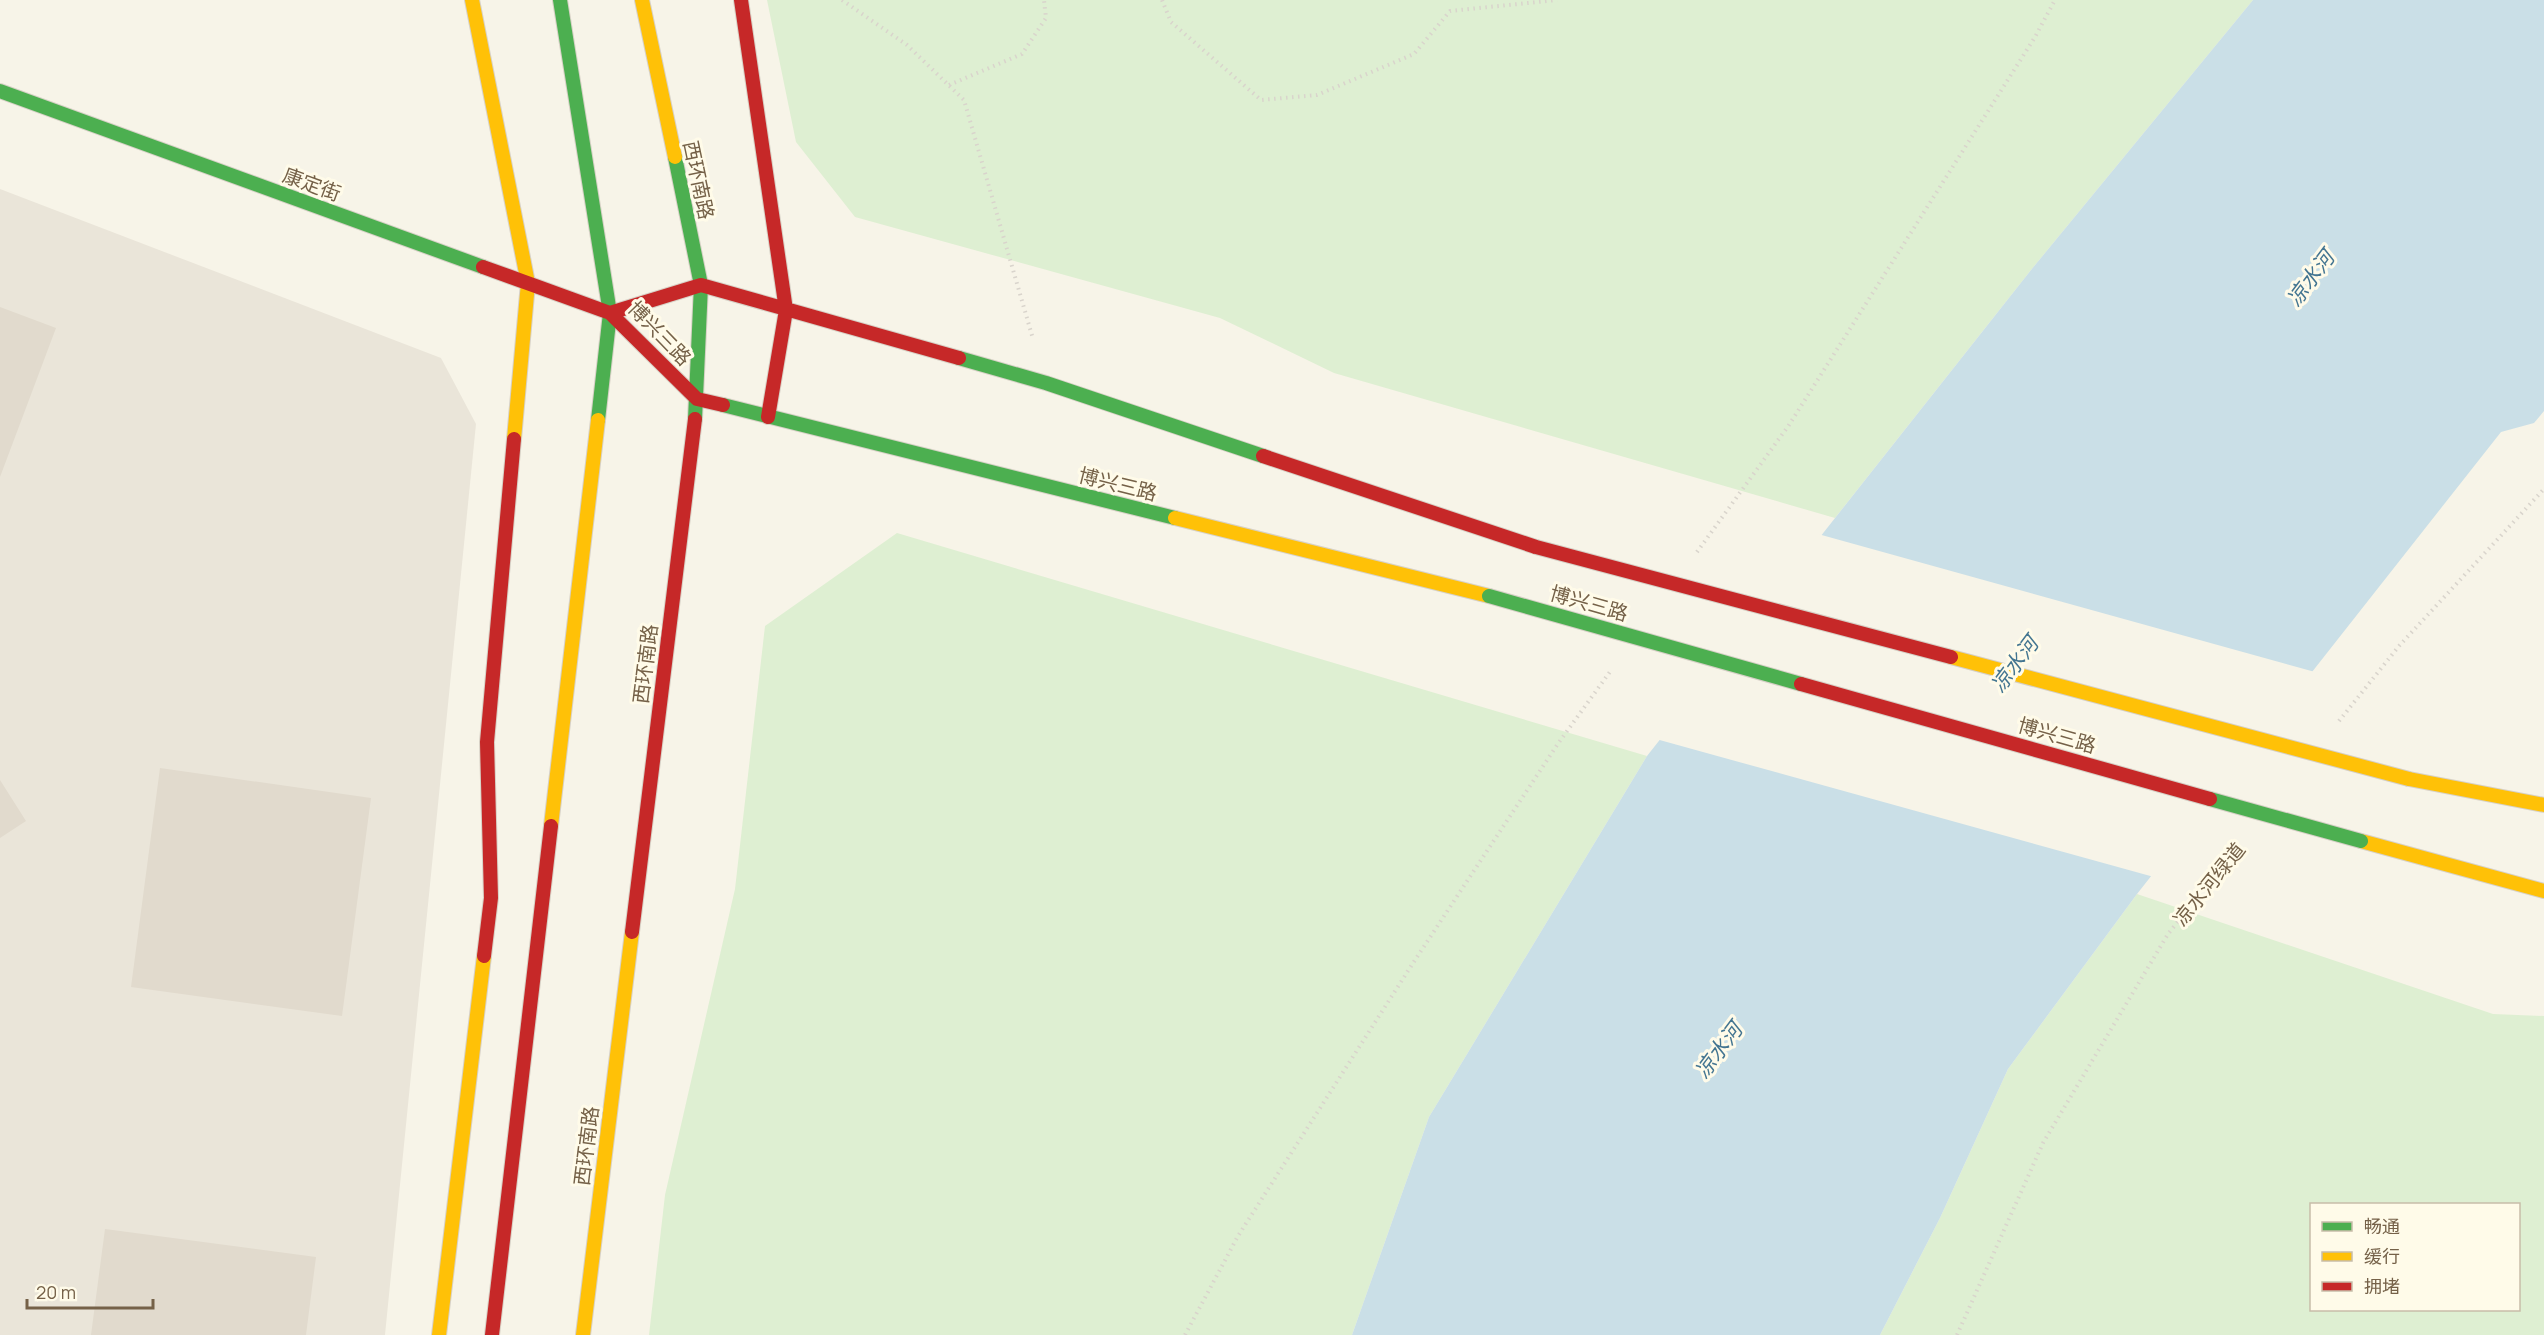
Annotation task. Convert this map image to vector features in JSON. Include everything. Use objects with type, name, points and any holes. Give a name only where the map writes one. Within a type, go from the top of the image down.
[{"type":"main road","points":[[439,1335],[491,898],[487,742],[528,283],[472,0]]},
{"type":"main road","points":[[492,1335],[610,313],[560,0]]},
{"type":"main road","name":"西环南路","points":[[583,1335],[697,399],[701,285],[642,0]]},
{"type":"main road","points":[[741,0],[786,310],[768,417]]},
{"type":"main road","name":"康定街","points":[[0,91],[610,313]]},
{"type":"main road","name":"博兴三路","points":[[2544,805],[2409,779],[1536,547],[1046,383],[701,285],[610,313],[697,399],[1490,596],[2544,891]]},
{"type":"path","points":[[842,0],[907,45],[964,100],[1046,383]]},
{"type":"path","points":[[949,85],[1022,54],[1046,18],[1044,0]]},
{"type":"path","points":[[1162,0],[1171,22],[1261,100],[1317,95],[1414,54],[1450,11],[1557,0]]},
{"type":"path","points":[[2332,730],[2399,646],[2544,489]]},
{"type":"path","name":"凉水河绿道","points":[[1957,1335],[2043,1143],[2168,934],[2243,841]]},
{"type":"shaded area","points":[[0,189],[441,358],[476,424],[385,1335],[0,1335]]},
{"type":"green space","points":[[767,0],[2253,0],[2031,270],[1835,518],[1334,373],[1220,318],[855,217],[796,142]]},
{"type":"green space","points":[[897,533],[1647,756],[1429,1117],[1352,1335],[649,1335],[665,1195],[735,889],[765,626]]},
{"type":"green space","points":[[2137,894],[2493,1014],[2544,1016],[2544,1335],[1880,1335],[1940,1218],[2008,1069]]},
{"type":"water","name":"凉水河","points":[[2253,0],[2544,0],[2544,411],[2534,423],[2501,432],[2137,894],[2008,1069],[1940,1218],[1880,1335],[1352,1335],[1429,1117],[1647,756],[2031,270]]},
{"type":"pier","points":[[1818,534],[2315,672],[2154,877],[1656,739]]},
{"type":"building","points":[[0,307],[56,328],[0,477]]},
{"type":"building","points":[[160,768],[371,798],[342,1016],[131,987]]},
{"type":"building","points":[[0,780],[26,821],[0,838]]},
{"type":"building","points":[[105,1229],[316,1257],[306,1335],[91,1335]]},
{"type":"traffic: fast","points":[[560,0],[610,313],[598,420]]},
{"type":"traffic: fast","points":[[0,91],[483,267]]},
{"type":"traffic: fast","points":[[675,157],[701,285],[695,419]]},
{"type":"traffic: fast","points":[[959,358],[1046,383],[1263,456]]},
{"type":"traffic: fast","points":[[723,405],[1175,518]]},
{"type":"traffic: fast","points":[[1489,596],[1801,684]]},
{"type":"traffic: fast","points":[[2210,799],[2361,841]]},
{"type":"traffic: slow","points":[[472,0],[528,283],[514,439]]},
{"type":"traffic: slow","points":[[642,0],[675,157]]},
{"type":"traffic: slow","points":[[551,826],[598,420]]},
{"type":"traffic: slow","points":[[1175,518],[1489,596]]},
{"type":"traffic: slow","points":[[1951,657],[2409,779]]},
{"type":"traffic: slow","points":[[2409,779],[2544,805]]},
{"type":"traffic: slow","points":[[2361,841],[2544,891]]},
{"type":"traffic: slow","points":[[583,1335],[632,932]]},
{"type":"traffic: slow","points":[[439,1335],[484,956]]},
{"type":"traffic: jam","points":[[741,0],[786,310],[768,417]]},
{"type":"traffic: jam","points":[[483,267],[610,313]]},
{"type":"traffic: jam","points":[[723,405],[697,399],[610,313],[701,285],[959,358]]},
{"type":"traffic: jam","points":[[632,932],[695,419]]},
{"type":"traffic: jam","points":[[484,956],[491,898],[487,742],[514,439]]},
{"type":"traffic: jam","points":[[1263,456],[1536,547]]},
{"type":"traffic: jam","points":[[1536,547],[1951,657]]},
{"type":"traffic: jam","points":[[1801,684],[2210,799]]},
{"type":"traffic: jam","points":[[492,1335],[551,826]]}]
